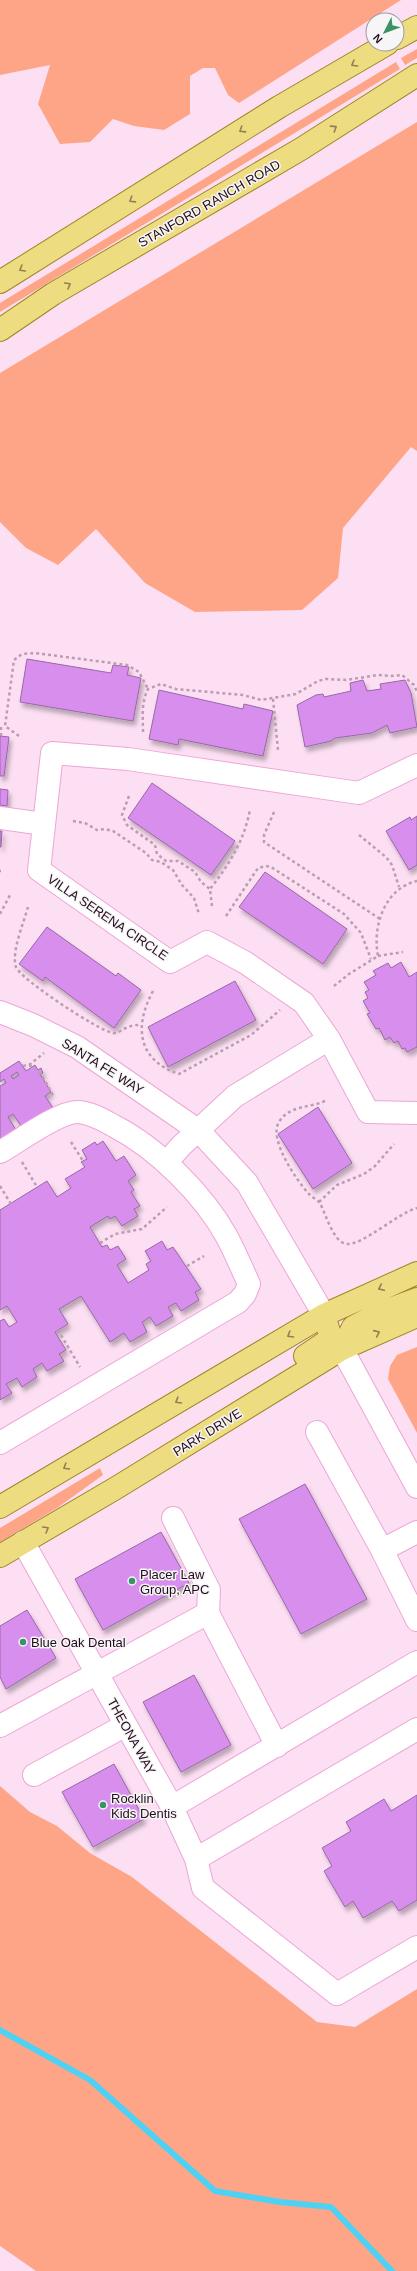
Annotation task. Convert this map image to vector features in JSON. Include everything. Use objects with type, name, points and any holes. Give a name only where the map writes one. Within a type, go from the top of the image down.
[{"type":"main road","points":[[405,34],[417,27]]},
{"type":"main road","points":[[0,282],[279,107],[373,52]]},
{"type":"main road","name":"STANFORD RANCH ROAD","points":[[0,330],[54,294],[301,148],[417,75]]},
{"type":"main road","points":[[0,1506],[324,1315],[417,1273]]},
{"type":"main road","points":[[342,1349],[353,1327],[382,1312],[417,1299]]},
{"type":"main road","points":[[116,1488],[164,1440],[325,1345],[329,1340],[330,1335],[324,1315]]},
{"type":"main road","name":"PARK DRIVE","points":[[0,1556],[116,1488],[342,1349],[417,1316]]},
{"type":"street","name":"VILLA SERENA CIRCLE","points":[[417,765],[359,793],[128,759],[52,753],[38,870],[170,962],[207,942],[246,963],[304,1003],[329,1039],[368,1112],[417,1113]]},
{"type":"street","points":[[0,818],[44,824]]},
{"type":"street","name":"SANTA FE WAY","points":[[0,1012],[33,1025],[77,1047],[199,1131],[247,1183],[324,1315]]},
{"type":"street","points":[[166,1163],[181,1146],[199,1131],[235,1096],[329,1039]]},
{"type":"street","points":[[0,1443],[238,1302],[245,1294],[249,1284],[226,1236],[199,1198],[166,1163],[132,1135],[94,1115],[78,1112],[65,1115],[6,1149]]},
{"type":"street","points":[[342,1349],[417,1487]]},
{"type":"street","points":[[318,1432],[382,1550],[417,1620]]},
{"type":"street","points":[[173,1518],[209,1590],[208,1613],[277,1746]]},
{"type":"street","points":[[382,1550],[417,1532]]},
{"type":"street","name":"THEONA WAY","points":[[23,1542],[172,1808],[196,1859],[203,1888],[337,1994],[417,1947]]},
{"type":"street","points":[[0,1726],[208,1613]]},
{"type":"street","points":[[172,1808],[417,1662]]},
{"type":"street","points":[[34,1775],[126,1725]]},
{"type":"street","points":[[196,1859],[417,1729]]},
{"type":"path","points":[[5,726],[8,713],[14,660],[22,654],[35,653],[127,665],[139,672],[148,689],[142,707],[143,732]]},
{"type":"path","points":[[148,689],[161,684],[176,689],[243,695],[260,700],[296,694],[318,681],[326,679],[346,680],[378,674],[390,676],[402,675],[414,685],[417,692]]},
{"type":"path","points":[[273,699],[278,750]]},
{"type":"path","points":[[1,736],[1,724],[19,736]]},
{"type":"path","points":[[128,796],[122,815],[127,825],[155,845],[157,854],[166,861],[178,861],[195,872],[210,889],[212,906]]},
{"type":"path","points":[[210,889],[228,865],[239,844],[247,824],[250,809]]},
{"type":"path","points":[[274,812],[264,835],[264,842],[380,920]]},
{"type":"path","points":[[73,821],[85,823],[97,830],[105,829],[113,831],[146,853],[152,860],[161,862],[173,870],[182,885],[194,898],[199,914]]},
{"type":"path","points":[[359,835],[386,857],[392,865],[399,887]]},
{"type":"path","points":[[226,916],[258,868],[271,866],[344,914],[361,933],[370,959]]},
{"type":"path","points":[[378,956],[376,947],[380,920],[385,906],[399,887],[417,881]]},
{"type":"path","points":[[0,914],[10,895]]},
{"type":"path","points":[[28,907],[16,945],[15,964],[25,979],[83,1018],[113,1033],[120,1032],[132,1024],[141,1025]]},
{"type":"path","points":[[334,986],[370,959],[378,956],[403,952]]},
{"type":"path","points":[[152,991],[147,1001],[140,1036],[146,1050],[159,1064],[168,1071],[179,1074],[251,1035],[282,1008]]},
{"type":"path","points":[[29,1065],[44,1052]]},
{"type":"path","points":[[23,1066],[29,1065],[35,1067],[65,1115]]},
{"type":"path","points":[[325,1100],[317,1104],[296,1108],[284,1116],[277,1127],[278,1140],[287,1162],[303,1187],[319,1202],[332,1230],[347,1244],[368,1235],[407,1211],[417,1208]]},
{"type":"path","points":[[71,1142],[83,1161]]},
{"type":"path","points":[[319,1202],[338,1185],[364,1174],[375,1166],[394,1144]]},
{"type":"path","points":[[6,1149],[38,1187]]},
{"type":"path","points":[[0,1186],[11,1204]]},
{"type":"path","points":[[100,1243],[115,1234],[142,1229],[167,1207]]},
{"type":"path","points":[[187,1266],[204,1256]]},
{"type":"path","points":[[58,1330],[80,1367]]},
{"type":"shaded area","points":[[0,0],[401,0],[382,12],[365,12],[365,23],[239,103],[228,95],[215,68],[203,68],[190,76],[190,114],[164,130],[134,126],[113,119],[90,142],[60,144],[38,104],[50,65],[0,75]]},
{"type":"shaded area","points":[[417,49],[417,58],[405,65],[401,58]]},
{"type":"shaded area","points":[[396,62],[400,69],[0,312],[0,303]]},
{"type":"shaded area","points":[[417,122],[417,451],[411,447],[343,528],[338,578],[302,610],[195,612],[145,583],[96,529],[58,565],[26,548],[0,522],[0,373]]},
{"type":"shaded area","points":[[417,1347],[417,1433],[388,1379],[390,1366],[397,1355]]},
{"type":"shaded area","points":[[100,1468],[103,1475],[57,1508],[0,1542],[0,1528]]},
{"type":"shaded area","points":[[0,1786],[30,1812],[57,1826],[90,1853],[132,1877],[317,2022],[355,2027],[417,1989],[417,2271],[36,2271],[0,2246]]},
{"type":"building","points":[[27,659],[111,673],[113,665],[129,667],[127,675],[141,678],[133,721],[20,702]]},
{"type":"building","points":[[363,680],[367,691],[381,689],[380,684],[405,680],[411,693],[417,727],[390,733],[387,725],[372,733],[335,738],[331,741],[305,747],[297,705],[316,695],[323,694],[324,697],[351,691],[350,683]]},
{"type":"building","points":[[159,690],[243,709],[244,704],[273,711],[263,756],[179,739],[178,745],[149,739]]},
{"type":"building","points":[[0,736],[9,737],[4,776],[0,776]]},
{"type":"building","points":[[152,783],[235,841],[211,875],[128,818]]},
{"type":"building","points":[[0,789],[8,790],[7,806],[0,805]]},
{"type":"building","points":[[417,816],[417,865],[409,870],[386,831],[410,817],[411,820]]},
{"type":"building","points":[[0,831],[2,831],[1,847],[0,847]]},
{"type":"building","points":[[265,872],[347,929],[323,964],[239,907]]},
{"type":"building","points":[[47,927],[116,976],[118,973],[141,990],[114,1028],[45,977],[43,981],[19,964]]},
{"type":"building","points":[[401,962],[409,977],[417,972],[417,1047],[407,1052],[405,1048],[402,1049],[398,1041],[394,1043],[390,1037],[385,1040],[379,1028],[376,1029],[367,1014],[370,1013],[363,1001],[368,998],[365,992],[369,990],[364,982],[376,975],[373,971],[388,963],[391,968]]},
{"type":"building","points":[[235,981],[256,1020],[168,1067],[148,1027]]},
{"type":"building","points":[[19,1061],[26,1071],[35,1065],[38,1070],[41,1068],[43,1073],[40,1074],[51,1092],[45,1096],[53,1108],[21,1126],[13,1114],[8,1117],[16,1130],[0,1141],[0,1086],[6,1083],[4,1079],[0,1082],[0,1073]],"holes":[[[17,1072],[19,1075],[13,1079],[11,1076]]]},
{"type":"building","points":[[318,1107],[352,1163],[313,1189],[278,1134]]},
{"type":"building","points":[[103,1141],[116,1161],[124,1156],[136,1175],[128,1181],[134,1190],[131,1192],[140,1206],[134,1209],[138,1216],[122,1226],[115,1216],[110,1219],[108,1216],[90,1227],[102,1247],[107,1245],[110,1250],[118,1246],[126,1259],[117,1265],[128,1283],[149,1270],[146,1264],[151,1261],[145,1251],[162,1241],[167,1250],[173,1247],[201,1289],[195,1292],[199,1300],[181,1311],[176,1303],[168,1307],[173,1316],[156,1326],[150,1317],[142,1322],[147,1332],[130,1342],[124,1333],[110,1342],[81,1296],[59,1309],[68,1324],[55,1332],[66,1350],[59,1354],[64,1361],[47,1371],[42,1363],[33,1369],[37,1377],[22,1387],[17,1378],[6,1384],[12,1393],[0,1400],[0,1321],[4,1319],[9,1327],[17,1322],[7,1306],[0,1310],[0,1210],[47,1181],[57,1197],[71,1188],[65,1179],[85,1167],[81,1162],[87,1159],[82,1150],[95,1142],[97,1145]]},
{"type":"building","points":[[305,1484],[367,1599],[301,1634],[239,1519]]},
{"type":"building","name":"Placer Law Group, APC","points":[[161,1532],[189,1583],[103,1630],[75,1579]]},
{"type":"building","name":"Blue Oak Dental","points":[[27,1610],[56,1658],[6,1689],[0,1677],[0,1626]]},
{"type":"building","points":[[194,1675],[231,1745],[181,1772],[143,1702]]},
{"type":"building","name":"Rocklin Kids Dentis","points":[[114,1764],[144,1819],[93,1847],[62,1792]]},
{"type":"building","points":[[417,1795],[417,1900],[399,1911],[392,1901],[363,1918],[353,1901],[345,1907],[324,1871],[332,1866],[322,1848],[351,1831],[346,1822],[384,1799],[391,1811]]},
{"type":"waterway","points":[[0,2030],[90,2080],[215,2191],[280,2202],[331,2207],[392,2271]]},
{"type":"place","name":"Placer Law Group, APC","points":[[132,1581]]},
{"type":"place","name":"Blue Oak Dental","points":[[23,1642]]},
{"type":"place","name":"Rocklin Kids Dentis","points":[[103,1805]]}]
